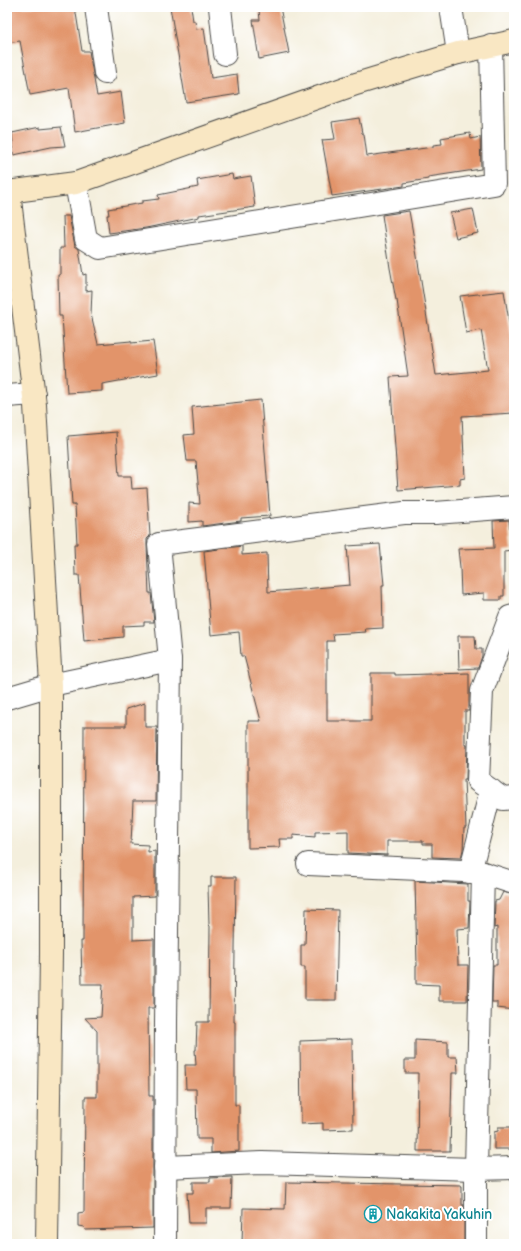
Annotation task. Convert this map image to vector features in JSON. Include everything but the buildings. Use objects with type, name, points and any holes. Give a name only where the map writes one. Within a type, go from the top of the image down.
[{"type":"street","points":[[96,7],[105,73]]},
{"type":"street","points":[[220,7],[225,54]]},
{"type":"street","points":[[451,7],[458,53]]},
{"type":"street","points":[[46,1244],[51,954],[51,685],[34,394],[8,189],[76,183],[356,84],[458,53],[514,41]]},
{"type":"street","points":[[76,183],[86,239],[100,248],[494,184],[491,45]]},
{"type":"street","points":[[7,396],[34,394]]},
{"type":"street","points":[[165,1244],[170,660],[159,544],[404,513],[434,513],[514,507]]},
{"type":"street","points":[[514,616],[510,617],[482,691],[478,781],[504,799],[514,798]]},
{"type":"street","points":[[7,698],[51,685],[170,660]]},
{"type":"street","points":[[476,1244],[477,873],[491,790]]},
{"type":"street","points":[[308,864],[477,873],[514,883]]},
{"type":"street","points":[[165,1167],[262,1163],[476,1169],[514,1168]]},
{"type":"place","name":"Nakakita Yakuhin","points":[[373,1214]]}]
